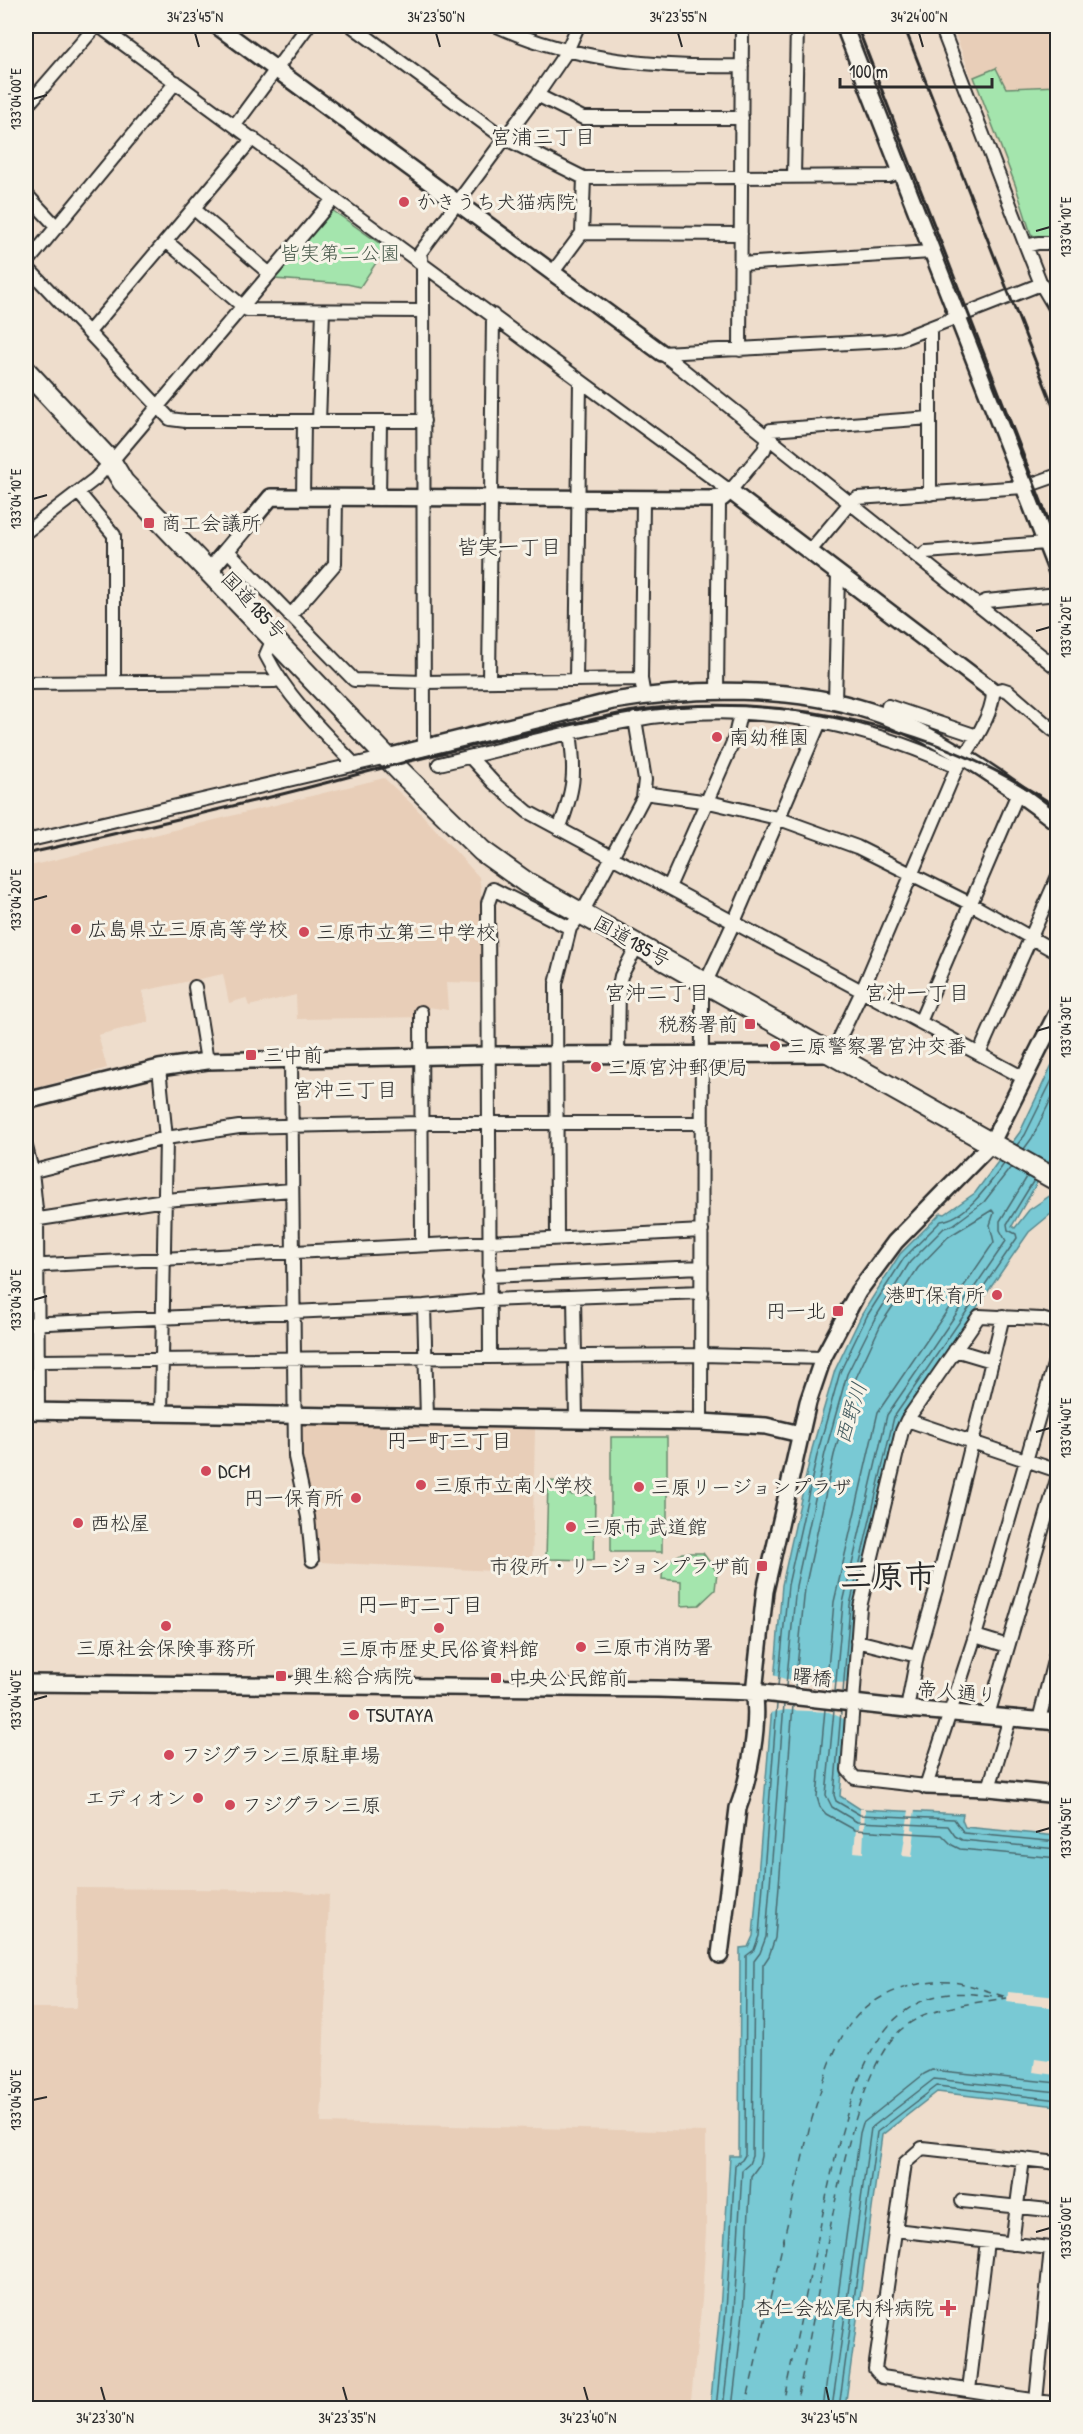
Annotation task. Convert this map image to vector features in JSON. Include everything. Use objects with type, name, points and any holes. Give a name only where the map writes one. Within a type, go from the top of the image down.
[{"type":"highway","name":"国道185号","points":[[26,371],[111,462],[123,482],[387,757],[482,851],[576,920],[638,944],[1051,1177]]},
{"type":"highway","name":"国道185号","points":[[111,462],[131,474],[221,557],[365,726],[387,757]]},
{"type":"street","points":[[26,107],[98,26],[493,315],[726,495],[809,552],[993,692]]},
{"type":"street","points":[[217,26],[662,353],[1058,669]]},
{"type":"street","points":[[235,125],[308,26]]},
{"type":"street","points":[[352,26],[504,138],[584,178],[889,176],[899,172]]},
{"type":"street","points":[[497,26],[567,51],[630,63],[686,68],[742,66]]},
{"type":"street","points":[[424,747],[423,269],[420,253],[537,95],[567,51],[578,26]]},
{"type":"street","points":[[740,350],[742,26]]},
{"type":"street","points":[[794,176],[797,26]]},
{"type":"street","points":[[844,26],[899,172],[1058,574]]},
{"type":"street","points":[[941,26],[1041,284],[1056,306]]},
{"type":"street","points":[[176,82],[26,265],[170,418],[186,421],[424,421]]},
{"type":"street","points":[[537,95],[583,118],[742,118]]},
{"type":"street","points":[[89,332],[253,138]]},
{"type":"street","points":[[553,272],[582,233],[584,178]]},
{"type":"street","points":[[26,194],[57,226]]},
{"type":"street","points":[[26,532],[95,479],[111,462],[334,198]]},
{"type":"street","points":[[194,209],[270,274]]},
{"type":"street","points":[[582,233],[741,234]]},
{"type":"street","points":[[166,241],[247,310],[423,311]]},
{"type":"street","points":[[1026,246],[1038,243],[1058,243]]},
{"type":"street","points":[[741,264],[931,252]]},
{"type":"street","points":[[662,353],[901,339],[1041,284]]},
{"type":"street","points":[[319,421],[323,311]]},
{"type":"street","points":[[489,681],[493,315]]},
{"type":"street","points":[[930,328],[930,494]]},
{"type":"street","points":[[576,680],[580,381]]},
{"type":"street","points":[[717,692],[719,503],[764,450],[771,430],[930,418]]},
{"type":"street","points":[[303,498],[304,421]]},
{"type":"street","points":[[379,499],[380,421]]},
{"type":"street","points":[[809,552],[850,503],[857,498],[1024,487],[1058,475]]},
{"type":"street","points":[[78,492],[114,535],[114,682]]},
{"type":"street","points":[[641,679],[424,682],[354,680],[290,616],[221,557],[271,498],[643,499],[726,495]]},
{"type":"street","points":[[290,616],[335,564],[336,498]]},
{"type":"street","points":[[643,499],[641,679],[644,696]]},
{"type":"street","points":[[920,559],[926,552],[1046,543]]},
{"type":"street","points":[[835,702],[838,574]]},
{"type":"street","points":[[977,604],[986,601],[1058,594]]},
{"type":"street","points":[[273,639],[266,655],[278,678],[315,723],[355,765]]},
{"type":"street","points":[[26,683],[274,681],[278,678]]},
{"type":"street","points":[[993,692],[1002,689],[1008,691],[1053,730],[1058,724]]},
{"type":"street","points":[[26,842],[355,765],[613,701],[644,696],[717,692],[768,694],[835,702],[886,718],[910,728],[960,762],[1018,793],[1058,823]]},
{"type":"street","points":[[26,1101],[159,1068],[207,1061],[259,1058],[421,1058],[487,1055],[832,1054],[862,991],[960,762],[977,736],[993,700],[993,692]]},
{"type":"street","points":[[886,718],[888,706],[977,736]]},
{"type":"street","points":[[439,764],[635,719],[678,714],[780,715],[878,735],[960,762]]},
{"type":"street","points":[[669,887],[709,802],[734,740],[740,714]]},
{"type":"street","points":[[556,1238],[556,984],[576,920],[644,793],[645,780],[635,719]]},
{"type":"street","points":[[701,1422],[702,997],[706,982],[820,722]]},
{"type":"street","points":[[559,829],[572,792],[575,774],[570,733]]},
{"type":"street","points":[[470,757],[494,783],[528,812],[1024,1078]]},
{"type":"street","points":[[644,793],[709,802],[777,818],[857,847],[971,904],[1058,953]]},
{"type":"street","points":[[920,1022],[1018,793]]},
{"type":"street","points":[[979,1054],[1058,876]]},
{"type":"street","points":[[490,1357],[488,903],[493,889],[576,920]]},
{"type":"street","points":[[618,1056],[619,986],[621,976],[638,944]]},
{"type":"street","points":[[195,987],[207,1061]]},
{"type":"street","points":[[720,1955],[738,1808],[744,1793],[757,1708],[754,1692],[765,1591],[800,1434],[823,1358],[844,1316],[875,1267],[918,1218],[998,1147],[1024,1078],[1058,1011]]},
{"type":"street","points":[[421,1012],[422,1245]]},
{"type":"street","points":[[291,1059],[294,1457],[309,1517],[312,1560]]},
{"type":"street","points":[[159,1068],[166,1138],[161,1413]]},
{"type":"street","points":[[29,1172],[166,1138],[239,1127],[421,1123],[702,1123]]},
{"type":"street","points":[[26,1147],[31,1220],[32,1324],[38,1360],[32,1411],[701,1422],[766,1426],[800,1434]]},
{"type":"street","points":[[31,1220],[165,1200],[292,1190]]},
{"type":"street","points":[[32,1266],[702,1231]]},
{"type":"street","points":[[489,1276],[702,1267]]},
{"type":"street","points":[[32,1324],[424,1306],[489,1300],[702,1292]]},
{"type":"street","points":[[574,1297],[576,1419]]},
{"type":"street","points":[[424,1306],[427,1418]]},
{"type":"street","points":[[1058,1324],[1041,1318],[979,1316],[907,1420],[860,1607],[850,1703],[848,1770],[855,1779],[1058,1795]]},
{"type":"street","points":[[907,1709],[917,1656],[1003,1316]]},
{"type":"street","points":[[955,1350],[992,1361]]},
{"type":"street","points":[[926,1786],[975,1636],[1024,1461],[1058,1351]]},
{"type":"street","points":[[38,1360],[702,1355],[823,1358]]},
{"type":"street","points":[[907,1420],[1024,1461],[1058,1470]]},
{"type":"street","points":[[988,1715],[1058,1476]]},
{"type":"street","points":[[975,1636],[1008,1646]]},
{"type":"street","points":[[857,1641],[917,1656]]},
{"type":"street","points":[[1039,1720],[1058,1645]]},
{"type":"street","name":"曙橋","points":[[26,1683],[647,1689],[754,1692],[850,1703]]},
{"type":"street","name":"帝人通り","points":[[850,1703],[1058,1722]]},
{"type":"street","points":[[989,1788],[1010,1718]]},
{"type":"street","points":[[1058,2163],[922,2148],[904,2163],[875,2369],[882,2377],[1058,2404]]},
{"type":"street","points":[[1012,2244],[1023,2159]]},
{"type":"street","points":[[962,2201],[1058,2211]]},
{"type":"street","points":[[895,2230],[1054,2248],[1036,2401]]},
{"type":"street","points":[[969,2390],[987,2241]]},
{"type":"shaded area","points":[[952,26],[1057,26],[1057,239],[1045,239],[1032,234]]},
{"type":"shaded area","name":"三原市立第三中学校","points":[[384,778],[415,807],[479,877],[481,889],[480,983],[446,982],[448,1010],[429,1007],[430,1017],[297,1019],[296,995],[249,1006],[246,998],[229,1003],[223,974],[142,991],[149,1022],[98,1035],[107,1068],[26,1091],[26,867]]},
{"type":"shaded area","name":"三原市立南小学校","points":[[301,1421],[535,1429],[532,1573],[319,1562],[315,1513],[300,1456]]},
{"type":"shaded area","points":[[76,1888],[285,1890],[329,1895],[321,2123],[706,2132],[706,2231],[702,2300],[690,2408],[26,2408],[26,2008],[77,2008]]},
{"type":"green space","points":[[996,68],[1006,88],[1057,86],[1057,236],[1036,237],[1031,234],[1015,184],[974,77]]},
{"type":"green space","name":"皆実第二公園","points":[[332,210],[386,248],[360,287],[274,279]]},
{"type":"green space","name":"三原リージョンプラザ","points":[[611,1437],[667,1437],[667,1536],[662,1537],[662,1552],[611,1552]]},
{"type":"green space","name":"三原市 武道館","points":[[548,1481],[570,1482],[570,1495],[595,1495],[594,1560],[546,1559]]},
{"type":"green space","points":[[682,1553],[703,1553],[717,1572],[715,1590],[699,1605],[681,1606],[681,1581],[662,1579],[663,1566]]},
{"type":"water","name":"西野川","points":[[1057,1054],[1057,1148],[1012,1226],[1015,1228],[1029,1210],[1054,1193],[1057,1196],[1057,1209],[1029,1232],[899,1420],[856,1606],[840,1796],[860,1809],[963,1814],[962,1820],[965,1827],[1057,1836],[1057,2106],[937,2092],[882,2135],[845,2408],[710,2408],[720,2311],[730,2156],[739,2156],[740,1948],[748,1947],[753,1936],[782,1585],[812,1449],[835,1370],[862,1314],[900,1254],[941,1213],[945,1214],[975,1193],[1020,1132]]},
{"type":"pier","points":[[773,1675],[791,1681],[850,1683],[846,1720],[829,1712],[786,1710],[770,1713]]},
{"type":"pier","points":[[860,1809],[865,1809],[863,1853],[854,1852]]},
{"type":"pier","points":[[909,1810],[915,1810],[912,1857],[902,1856]]},
{"type":"pier","points":[[1008,1992],[1057,1997],[1057,2008],[1007,2002]]},
{"type":"pier","points":[[1035,2059],[1057,2062],[1057,2075],[1033,2072]]},
{"type":"ferry route","points":[[745,2408],[810,2125],[829,2065],[846,2030],[855,2017],[867,2007],[895,1991],[911,1986],[927,1983],[959,1983],[1007,1997]]},
{"type":"ferry route","points":[[782,2408],[834,2160],[867,2060],[883,2034],[900,2015],[925,2000],[949,1994],[1004,1997]]},
{"type":"ferry route","points":[[795,2408],[841,2175],[860,2104],[873,2072],[887,2046],[903,2028],[913,2021],[952,2007],[1007,1998]]},
{"type":"railway","points":[[857,26],[1058,545]]},
{"type":"railway","points":[[904,26],[1058,419]]},
{"type":"railway","points":[[26,854],[543,730],[641,710],[702,706],[755,707],[809,712],[862,722],[913,737],[964,756],[1012,780],[1058,808]]},
{"type":"place","name":"かきうち犬猫病院","points":[[404,202]]},
{"type":"place","name":"商工会議所","points":[[149,523]]},
{"type":"place","name":"南幼稚園","points":[[717,737]]},
{"type":"place","name":"広島県立三原高等学校","points":[[76,929]]},
{"type":"place","name":"三原市立第三中学校","points":[[304,932]]},
{"type":"place","name":"税務署前","points":[[750,1024]]},
{"type":"place","name":"三原警察署宮沖交番","points":[[775,1046]]},
{"type":"place","name":"三中前","points":[[251,1055]]},
{"type":"place","name":"三原宮沖郵便局","points":[[596,1067]]},
{"type":"place","name":"港町保育所","points":[[997,1295]]},
{"type":"place","name":"円一北","points":[[838,1311]]},
{"type":"place","name":"DCM","points":[[206,1471]]},
{"type":"place","name":"三原市立南小学校","points":[[421,1485]]},
{"type":"place","name":"三原リージョンプラザ","points":[[639,1487]]},
{"type":"place","name":"円一保育所","points":[[356,1498]]},
{"type":"place","name":"西松屋","points":[[78,1523]]},
{"type":"place","name":"三原市 武道館","points":[[571,1527]]},
{"type":"place","name":"市役所・リージョンプラザ前","points":[[762,1566]]},
{"type":"place","name":"三原社会保険事務所","points":[[166,1626]]},
{"type":"place","name":"三原市歴史民俗資料館","points":[[439,1628]]},
{"type":"place","name":"三原市消防署","points":[[581,1647]]},
{"type":"place","name":"興生総合病院","points":[[281,1676]]},
{"type":"place","name":"中央公民館前","points":[[496,1678]]},
{"type":"place","name":"TSUTAYA","points":[[354,1715]]},
{"type":"place","name":"フジグラン三原駐車場","points":[[169,1755]]},
{"type":"place","name":"エディオン","points":[[198,1798]]},
{"type":"place","name":"フジグラン三原","points":[[230,1805]]},
{"type":"place","name":"杏仁会松尾内科病院","points":[[948,2308]]},
{"type":"district","name":"宮浦三丁目","points":[[543,137]]},
{"type":"district","name":"皆実一丁目","points":[[509,547]]},
{"type":"district","name":"宮沖二丁目","points":[[657,993]]},
{"type":"district","name":"宮沖一丁目","points":[[917,993]]},
{"type":"district","name":"宮沖三丁目","points":[[345,1090]]},
{"type":"district","name":"円一町三丁目","points":[[449,1441]]},
{"type":"district","name":"三原市","points":[[888,1576]]},
{"type":"district","name":"円一町二丁目","points":[[420,1605]]}]
